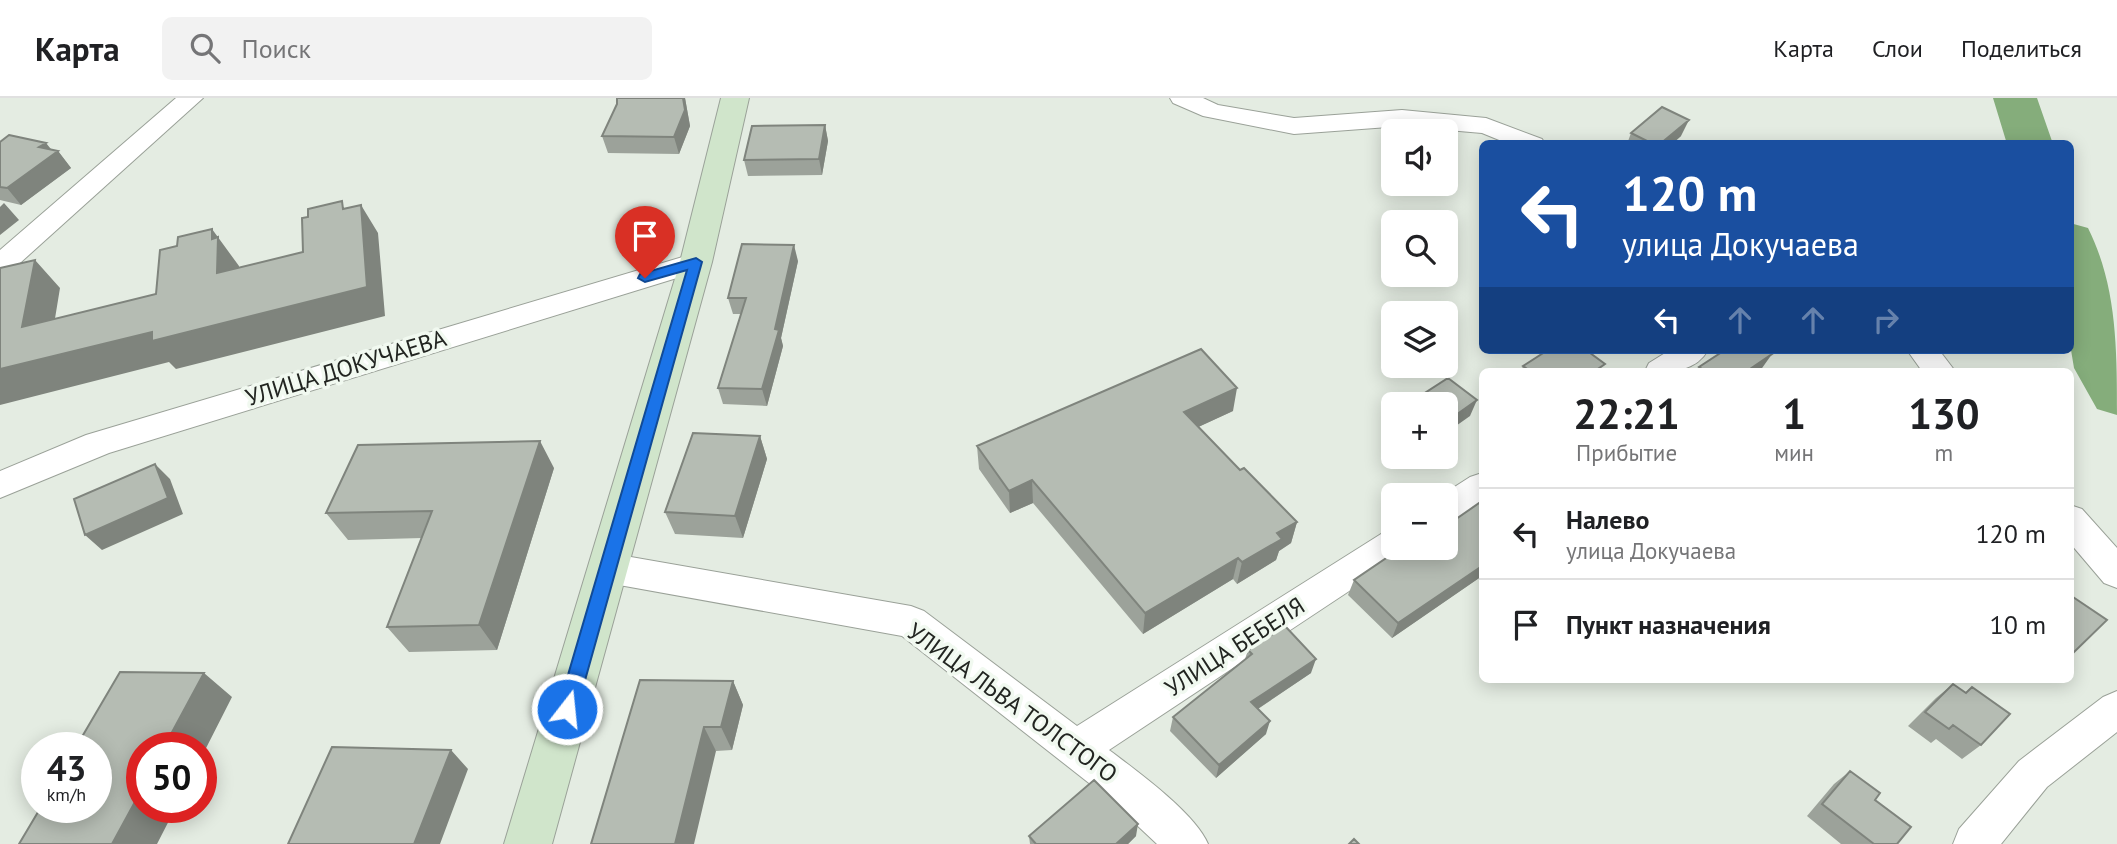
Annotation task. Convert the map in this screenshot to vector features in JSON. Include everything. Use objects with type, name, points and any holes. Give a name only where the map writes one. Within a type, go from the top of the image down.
[{"type":"main road","points":[[528,844],[696,262],[735,98]]},
{"type":"street","points":[[0,265],[191,98]]},
{"type":"street","points":[[1182,98],[1212,110],[1294,126],[1402,118],[1486,127],[1522,140]]},
{"type":"street","name":"УЛИЦА ДОКУЧАЕВА","points":[[0,485],[98,444],[696,262]]},
{"type":"street","points":[[1665,368],[1687,354]]},
{"type":"street","points":[[1925,354],[1937,368]]},
{"type":"street","points":[[1458,502],[1479,488]]},
{"type":"street","points":[[2074,524],[2117,573]]},
{"type":"street","name":"УЛИЦА БЕБЕЛЯ","points":[[1076,749],[1381,552]]},
{"type":"street","name":"УЛИЦА ЛЬВА ТОЛСТОГО","points":[[608,568],[911,622],[1122,784],[1187,844]]},
{"type":"street","points":[[1974,844],[2033,774],[2117,709]]},
{"type":"building","points":[[617,98],[683,98],[685,110],[674,137],[602,136],[617,104]]},
{"type":"building","points":[[1662,107],[1689,120],[1665,140],[1645,140],[1631,133]]},
{"type":"building","points":[[825,125],[819,159],[744,160],[752,126]]},
{"type":"building","points":[[9,135],[46,143],[39,147],[58,151],[7,188],[0,187],[0,142]]},
{"type":"building","points":[[342,201],[343,209],[361,205],[367,287],[152,341],[152,332],[0,369],[0,268],[35,260],[22,327],[156,294],[160,250],[177,246],[178,237],[212,229],[212,239],[218,237],[217,273],[303,252],[302,218],[308,217],[308,209]]},
{"type":"building","points":[[742,244],[794,245],[775,329],[779,330],[762,389],[718,388],[746,298],[728,298]]},
{"type":"building","points":[[1201,349],[1237,388],[1184,412],[1240,470],[1244,468],[1297,522],[1277,533],[1282,539],[1242,562],[1238,558],[1145,613],[1032,480],[1009,491],[977,446]]},
{"type":"building","points":[[1542,354],[1591,354],[1605,364],[1599,368],[1523,366]]},
{"type":"building","points":[[1719,354],[1772,354],[1751,368],[1699,367]]},
{"type":"building","points":[[1448,378],[1477,400],[1458,413],[1458,392],[1426,392]]},
{"type":"building","points":[[693,433],[760,436],[735,516],[665,512]]},
{"type":"building","points":[[540,441],[479,625],[387,627],[432,511],[326,513],[358,445]]},
{"type":"building","points":[[155,464],[168,498],[85,535],[74,499]]},
{"type":"building","points":[[1479,503],[1479,568],[1398,623],[1354,580],[1383,560],[1458,560],[1458,518]]},
{"type":"building","points":[[2074,598],[2107,620],[2074,652]]},
{"type":"building","points":[[1285,626],[1316,659],[1251,702],[1270,721],[1219,765],[1173,717],[1252,654],[1248,650]]},
{"type":"building","points":[[120,672],[204,673],[172,732],[126,732],[126,818],[112,844],[19,844],[31,823],[112,823],[112,732],[85,732]]},
{"type":"building","points":[[640,680],[733,681],[721,727],[704,727],[675,844],[591,844]]},
{"type":"building","points":[[1953,684],[1966,693],[1972,687],[2010,714],[1981,745],[1953,725],[1949,729],[1925,712]]},
{"type":"building","points":[[332,747],[451,750],[414,844],[288,844]]},
{"type":"building","points":[[1850,771],[1880,793],[1875,800],[1911,827],[1897,844],[1874,844],[1822,804]]},
{"type":"building","points":[[1094,780],[1138,824],[1116,844],[1036,844],[1029,836]]},
{"type":"waterway","points":[[2015,98],[2029,140]]},
{"type":"waterway","points":[[2074,247],[2081,261],[2102,368],[2117,394]]},
{"type":"route","points":[[567,709],[696,262],[645,278]]}]
